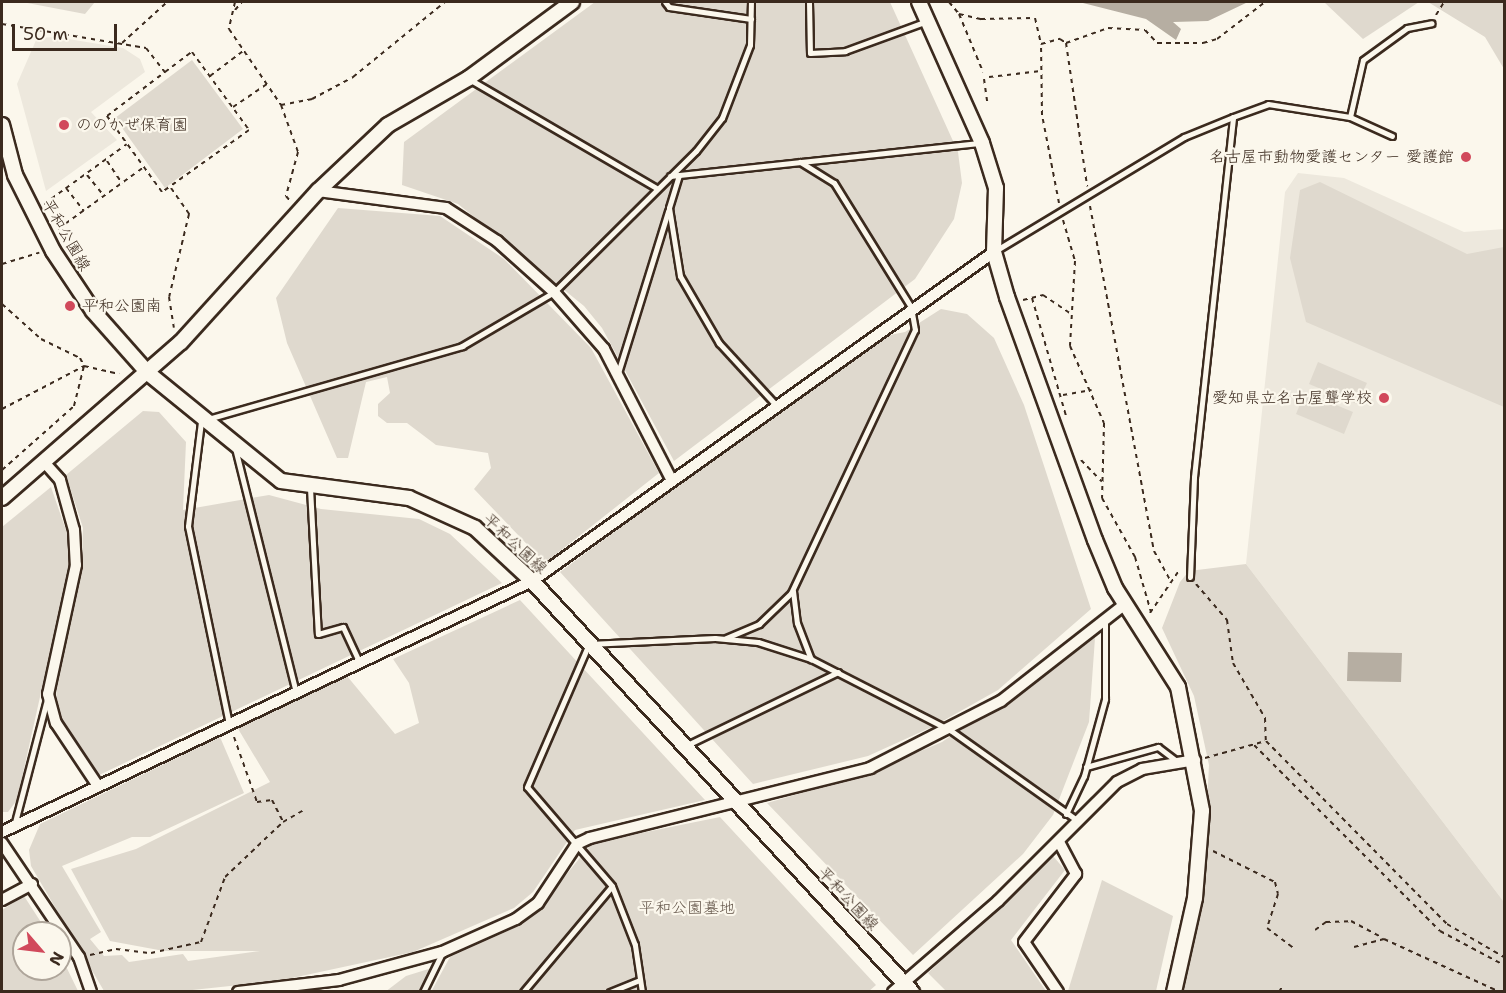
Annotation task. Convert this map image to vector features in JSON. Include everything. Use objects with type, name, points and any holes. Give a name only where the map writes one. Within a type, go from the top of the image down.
[{"type":"street","points":[[2,498],[148,373],[185,337],[318,190],[388,125],[469,78],[572,2]]},
{"type":"street","points":[[919,2],[982,143],[996,188],[994,252],[1010,305],[1095,540],[1125,604],[1178,687],[1194,760],[1202,811],[1196,898],[1174,992]]},
{"type":"street","name":"平和公園線","points":[[2,125],[32,213],[53,251],[93,311],[148,373],[201,421],[281,481],[309,488],[409,498],[443,509],[475,528],[532,581],[904,989]]},
{"type":"street","points":[[318,190],[446,208],[497,241],[554,292],[618,373],[671,479]]},
{"type":"street","points":[[2,832],[532,581],[911,307],[994,252]]},
{"type":"street","points":[[44,462],[60,480],[74,530],[76,565],[48,694],[56,723],[98,786]]},
{"type":"street","points":[[238,992],[339,980],[442,952],[516,919],[538,903],[577,844],[738,805],[870,768],[950,730],[1001,701],[1125,604]]},
{"type":"street","points":[[904,989],[1059,842],[1117,782],[1142,769],[1194,760]]},
{"type":"street","points":[[1058,992],[1024,942],[1076,874],[1059,842]]},
{"type":"street","points":[[2,843],[32,884],[79,957],[91,992]]},
{"type":"street","points":[[2,900],[32,884]]},
{"type":"lane","points":[[665,2],[669,7],[751,19]]},
{"type":"lane","points":[[229,724],[188,526],[201,421],[462,346],[554,292],[670,176],[722,117],[740,81],[752,2]]},
{"type":"lane","points":[[809,2],[810,52],[845,51],[927,21]]},
{"type":"lane","points":[[1350,117],[1363,60],[1407,28],[1432,23]]},
{"type":"lane","points":[[469,78],[656,188]]},
{"type":"lane","points":[[994,252],[1061,214],[1184,137],[1268,104],[1350,117],[1392,136]]},
{"type":"lane","points":[[1190,577],[1194,477],[1233,117]]},
{"type":"lane","points":[[670,176],[982,143]]},
{"type":"lane","points":[[726,639],[759,624],[793,589],[915,330],[911,307],[834,183],[800,162]]},
{"type":"lane","points":[[618,373],[679,175]]},
{"type":"lane","points":[[669,208],[680,276],[698,314],[775,404]]},
{"type":"lane","points":[[235,448],[296,692]]},
{"type":"lane","points":[[309,488],[318,634],[343,627],[359,662]]},
{"type":"lane","points":[[793,589],[797,623],[811,659]]},
{"type":"lane","points":[[1066,814],[1086,767],[1105,699],[1105,619]]},
{"type":"lane","points":[[642,992],[632,935],[612,886],[527,788],[589,644],[726,639],[758,642],[811,659],[950,730],[1078,821]]},
{"type":"lane","points":[[684,746],[838,672]]},
{"type":"lane","points":[[14,826],[48,694]]},
{"type":"lane","points":[[1086,767],[1158,747],[1179,763]]},
{"type":"lane","points":[[523,992],[612,886]]},
{"type":"lane","points":[[423,992],[442,952]]},
{"type":"lane","points":[[610,992],[640,980]]},
{"type":"path","points":[[122,42],[167,2]]},
{"type":"path","points":[[235,2],[228,29],[281,105],[298,152],[286,196],[298,212]]},
{"type":"path","points":[[235,9],[242,2]]},
{"type":"path","points":[[281,105],[312,99],[353,77],[445,2]]},
{"type":"path","points":[[949,2],[959,14],[983,72]]},
{"type":"path","points":[[1066,43],[1108,28],[1145,30],[1157,43],[1217,39],[1265,2]]},
{"type":"path","points":[[1432,23],[1444,2]]},
{"type":"path","points":[[959,14],[1005,20],[1028,15],[1035,18],[1041,44],[1042,115],[1061,214],[1075,261],[1070,346],[1092,390],[1104,423],[1102,482],[1108,516],[1135,557],[1151,612],[1170,580],[1184,566],[1190,577],[1227,620],[1233,663],[1265,718],[1266,741],[1447,924],[1504,957]]},
{"type":"path","points":[[2,24],[122,42],[146,48],[165,72]]},
{"type":"path","points":[[1041,44],[1060,39],[1066,43],[1088,195],[1154,551],[1170,580]]},
{"type":"path","points":[[210,76],[243,51]]},
{"type":"path","points":[[192,52],[210,76],[249,130],[171,188],[162,192],[107,116],[192,52]]},
{"type":"path","points":[[989,77],[1041,71]]},
{"type":"path","points":[[984,79],[988,106]]},
{"type":"path","points":[[233,107],[267,84]]},
{"type":"path","points":[[32,213],[127,144]]},
{"type":"path","points":[[106,160],[122,183]]},
{"type":"path","points":[[45,237],[144,167]]},
{"type":"path","points":[[86,174],[104,196]]},
{"type":"path","points":[[66,188],[84,211]]},
{"type":"path","points":[[171,188],[189,214],[169,297],[174,329],[185,337]]},
{"type":"path","points":[[2,264],[53,251]]},
{"type":"path","points":[[1010,305],[1043,295],[1071,314]]},
{"type":"path","points":[[1032,298],[1042,347],[1062,395],[1068,428]]},
{"type":"path","points":[[2,304],[41,339],[80,358],[84,366],[74,406],[2,470]]},
{"type":"path","points":[[2,410],[84,366],[118,374]]},
{"type":"path","points":[[1062,395],[1092,390]]},
{"type":"path","points":[[1078,458],[1102,482]]},
{"type":"path","points":[[229,724],[257,802],[272,800],[283,822]]},
{"type":"path","points":[[1194,760],[1266,741]]},
{"type":"path","points":[[1254,745],[1440,931],[1504,965]]},
{"type":"path","points":[[79,957],[116,949],[152,953],[201,942],[225,877],[283,822],[304,810]]},
{"type":"path","points":[[1199,845],[1275,882],[1278,894],[1268,928],[1294,948]]},
{"type":"path","points":[[1315,930],[1326,922],[1351,921],[1384,939],[1500,992]]},
{"type":"path","points":[[1354,947],[1384,939]]},
{"type":"path","points":[[1279,992],[1282,987]]},
{"type":"shaded area","points":[[1079,2],[1248,2],[1208,21],[1173,22],[1181,29],[1176,40],[1146,19]]},
{"type":"shaded area","name":"ののかぜ保育園","points":[[56,37],[123,48],[140,59],[145,72],[91,112],[117,140],[46,191],[17,84],[37,38]]},
{"type":"shaded area","name":"愛知県立名古屋聾学校","points":[[1298,173],[1344,178],[1464,232],[1504,229],[1504,902],[1246,564],[1285,192]]},
{"type":"shaded area","points":[[1348,652],[1402,653],[1401,682],[1347,681]]},
{"type":"green space","points":[[22,2],[95,2],[85,14]]},
{"type":"green space","points":[[595,2],[890,2],[958,152],[962,183],[954,219],[915,279],[674,461],[602,328],[584,306],[458,204],[402,185],[404,142]]},
{"type":"green space","points":[[1324,2],[1419,2],[1363,39]]},
{"type":"green space","points":[[1428,2],[1504,2],[1504,69],[1485,37]]},
{"type":"green space","points":[[192,60],[243,129],[165,188],[115,118]]},
{"type":"green space","points":[[1320,182],[1467,254],[1504,247],[1504,407],[1306,322],[1290,258],[1300,190]]},
{"type":"green space","points":[[338,208],[440,216],[504,259],[591,348],[659,473],[545,563],[474,489],[491,468],[488,453],[436,445],[407,423],[387,423],[378,416],[378,404],[390,393],[387,377],[366,382],[348,458],[337,458],[287,343],[276,298]]},
{"type":"green space","points":[[941,309],[967,314],[994,338],[1024,405],[1091,609],[998,690],[934,726],[868,756],[753,784],[560,572],[875,338],[905,332]]},
{"type":"green space","points":[[1318,362],[1367,383],[1357,404],[1309,384]]},
{"type":"green space","points":[[1305,392],[1353,412],[1344,434],[1296,414]]},
{"type":"green space","points":[[143,411],[159,412],[186,442],[183,510],[269,495],[321,509],[419,519],[450,534],[502,583],[97,776],[59,715],[56,690],[82,558],[83,528],[66,475]]},
{"type":"green space","points":[[51,487],[67,533],[69,567],[17,800],[8,812],[2,812],[2,527]]},
{"type":"green space","points":[[1246,564],[1504,902],[1504,991],[1183,991],[1202,906],[1209,765],[1194,696],[1162,628],[1180,582],[1189,571]]},
{"type":"green space","points":[[520,600],[705,800],[575,830],[533,892],[514,908],[413,952],[278,981],[183,991],[104,991],[72,936],[72,921],[63,921],[31,866],[29,850],[40,824],[220,737],[244,793],[150,837],[132,837],[62,866],[101,932],[90,939],[104,956],[122,955],[129,962],[183,954],[188,961],[260,951],[164,951],[110,941],[71,869],[136,849],[270,782],[237,727],[347,676],[395,734],[419,723],[409,683],[393,659]]},
{"type":"green space","points":[[1095,638],[1089,722],[1053,815],[1023,854],[913,955],[767,803],[864,775],[942,742]]},
{"type":"green space","name":"平和公園墓地","points":[[720,817],[876,985],[868,992],[431,992],[450,957],[512,929],[539,908],[592,843]]},
{"type":"green space","points":[[1053,856],[1065,870],[1011,940],[1046,991],[946,991],[928,973]]},
{"type":"green space","points":[[1102,880],[1173,916],[1156,991],[1068,991]]},
{"type":"green space","points":[[24,896],[40,921],[12,921],[12,981],[72,981],[72,979],[78,991],[2,991],[2,910]]},
{"type":"green space","points":[[435,967],[422,991],[385,992],[406,976]]},
{"type":"place","name":"ののかぜ保育園","points":[[64,125]]},
{"type":"place","name":"名古屋市動物愛護センター 愛護館","points":[[1466,157]]},
{"type":"place","name":"平和公園南","points":[[70,306]]},
{"type":"place","name":"愛知県立名古屋聾学校","points":[[1384,398]]}]
